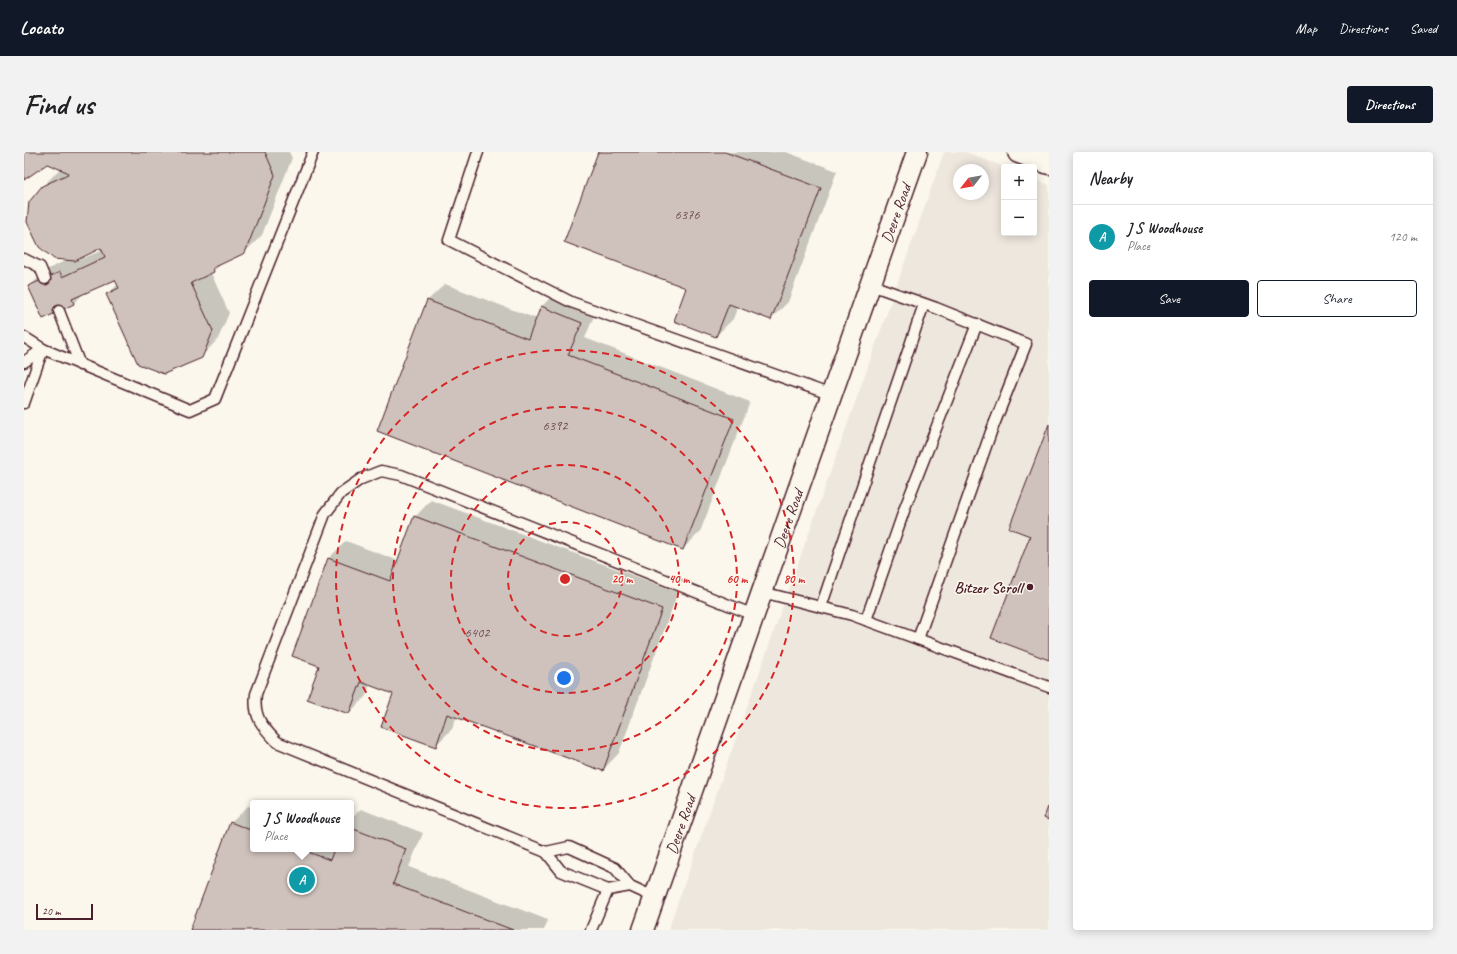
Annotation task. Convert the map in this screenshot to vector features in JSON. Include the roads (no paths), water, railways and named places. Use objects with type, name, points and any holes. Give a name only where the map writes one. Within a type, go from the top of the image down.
[{"type":"street","name":"Deere Road","points":[[642,930],[917,152]]},
{"type":"street","points":[[1019,152],[1049,163]]},
{"type":"lane","points":[[24,337],[42,349],[190,410],[215,399],[313,152]]},
{"type":"lane","points":[[478,152],[449,240],[571,302],[832,395]]},
{"type":"lane","points":[[24,259],[40,267],[45,279]]},
{"type":"lane","points":[[871,285],[977,324],[1026,344],[991,432],[918,639]]},
{"type":"lane","points":[[821,607],[924,304]]},
{"type":"lane","points":[[59,311],[80,365]]},
{"type":"lane","points":[[866,620],[906,505],[977,324]]},
{"type":"lane","points":[[24,362],[42,349]]},
{"type":"lane","points":[[24,403],[42,349]]},
{"type":"lane","points":[[630,886],[608,890],[561,871],[546,852],[276,742],[262,726],[254,709],[256,694],[325,514],[341,493],[361,479],[381,471],[401,475],[754,615]]},
{"type":"lane","points":[[762,592],[866,620],[1049,686]]},
{"type":"lane","points":[[546,852],[568,847],[616,868],[630,886],[654,897]]},
{"type":"lane","points":[[591,930],[608,890]]},
{"type":"place","name":"Bitzer Scroll","points":[[1030,587]]},
{"type":"place","name":"J S Woodhouse","points":[[302,880]]}]
